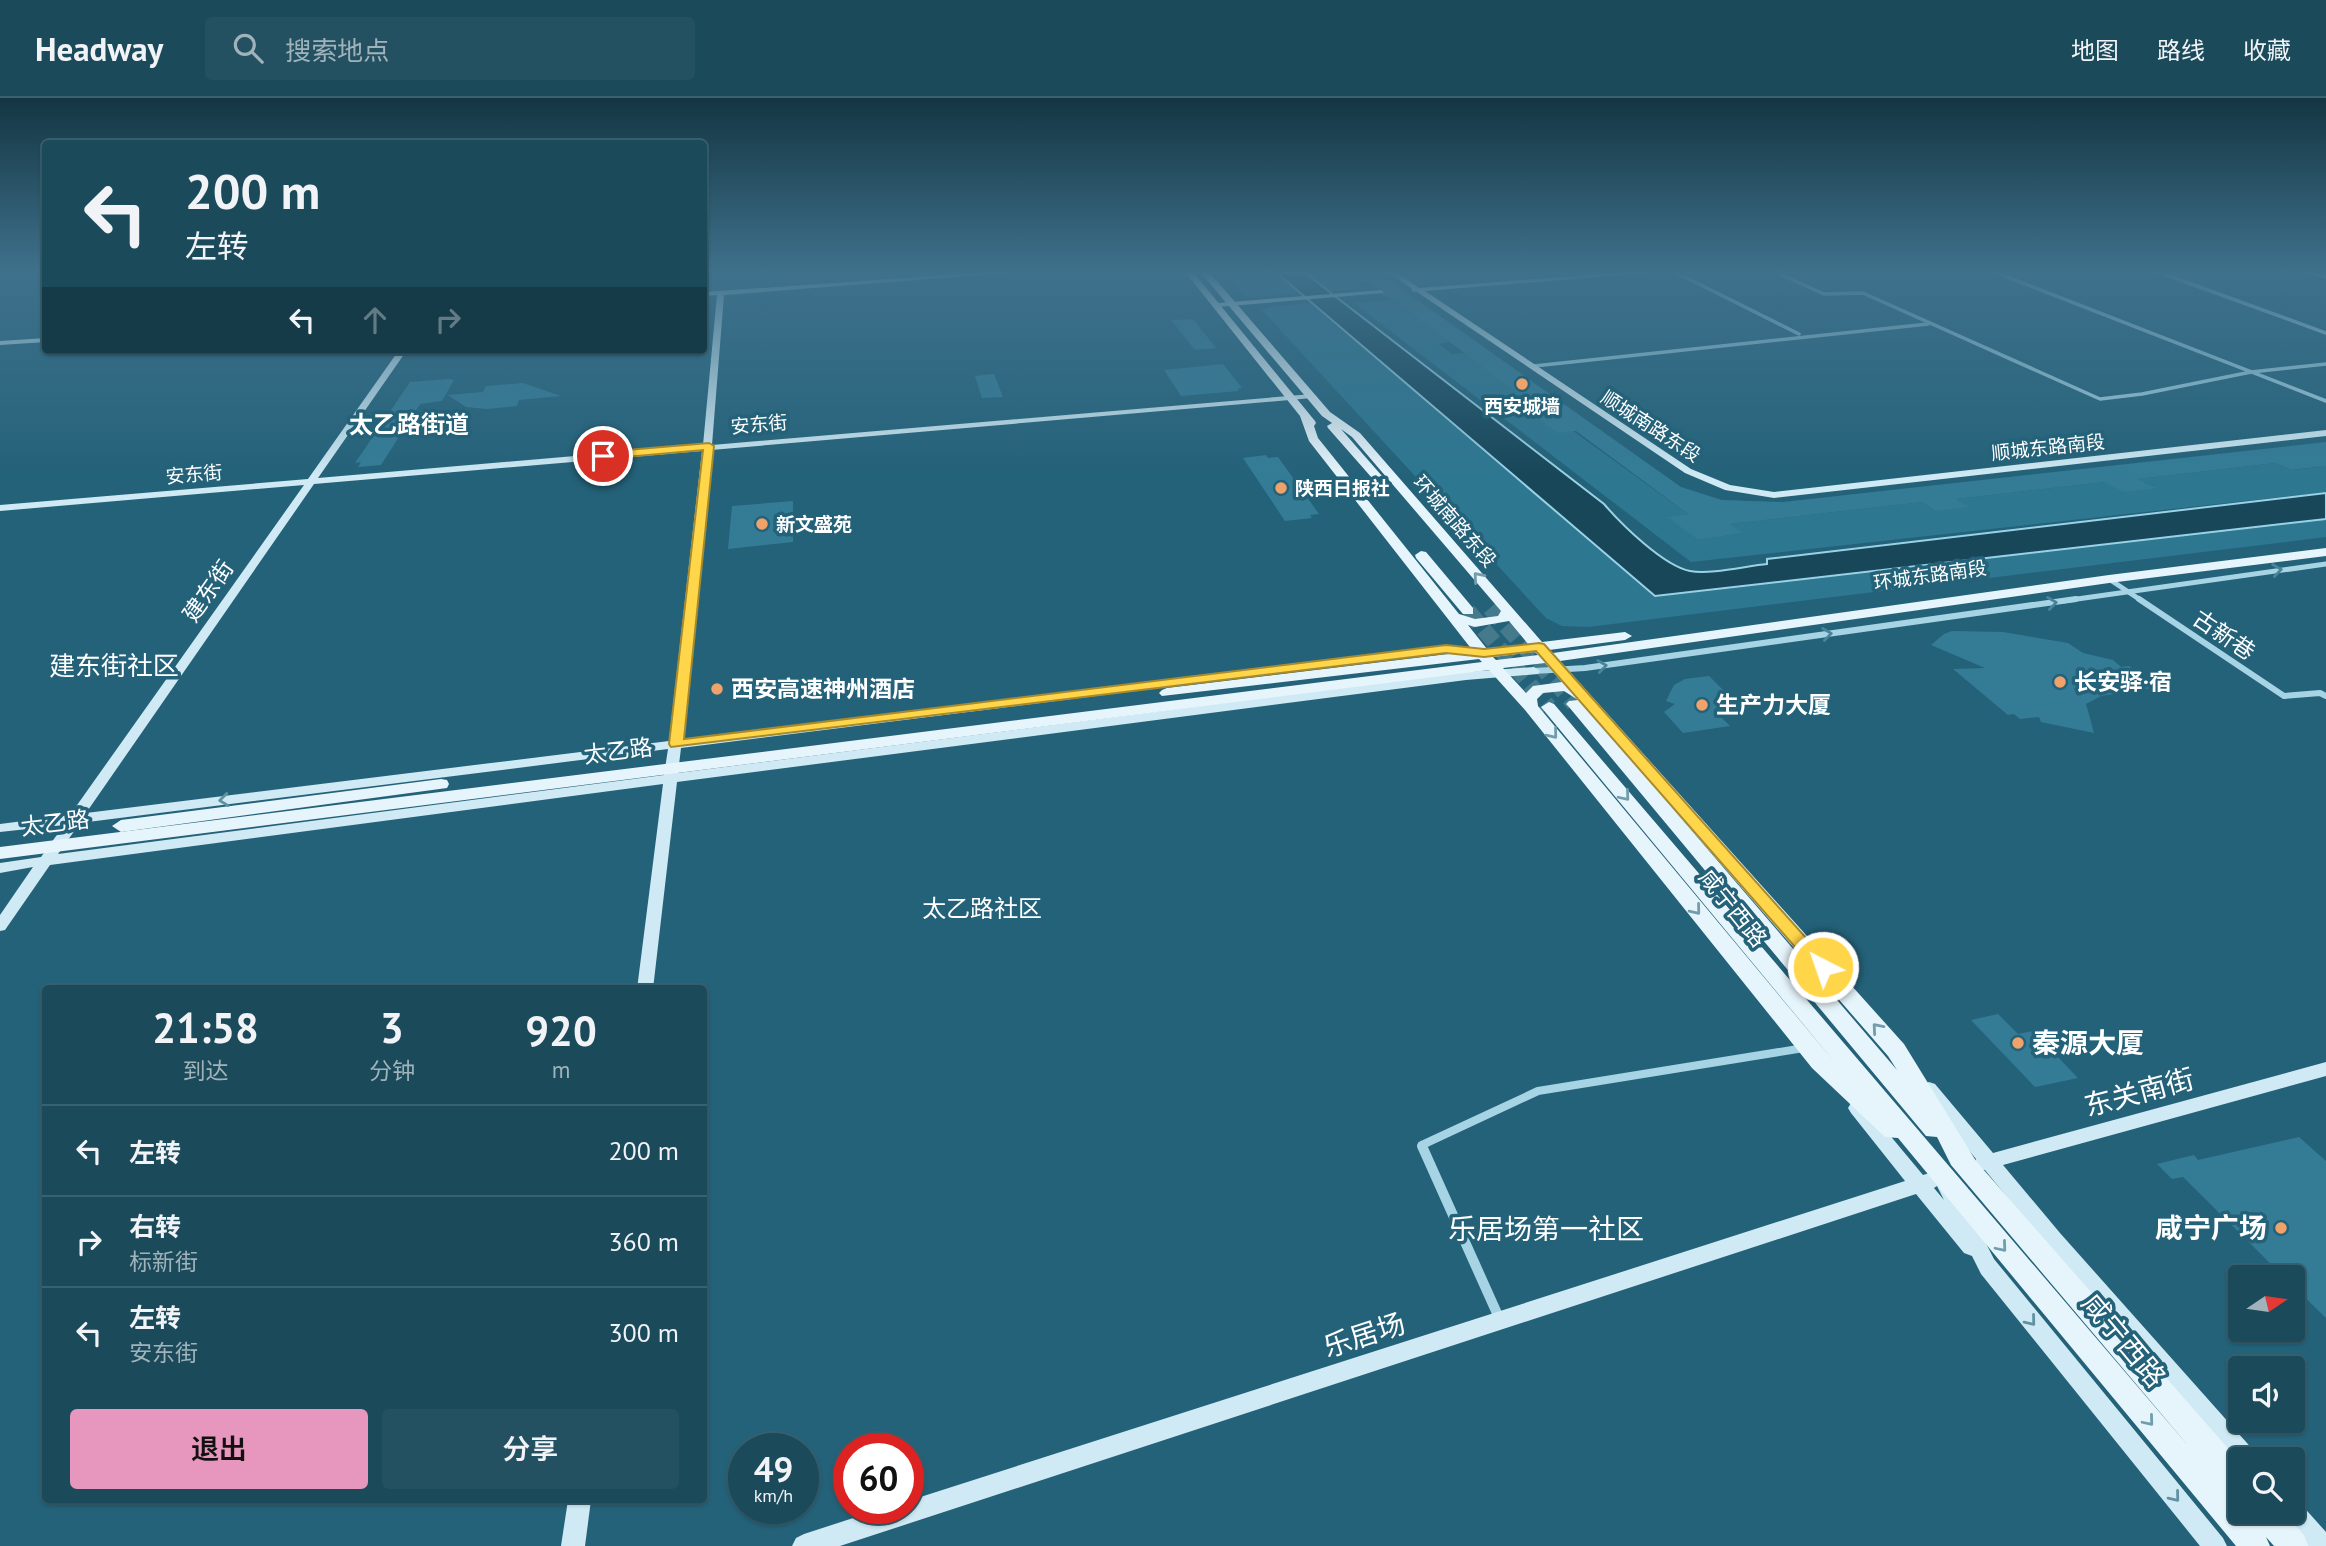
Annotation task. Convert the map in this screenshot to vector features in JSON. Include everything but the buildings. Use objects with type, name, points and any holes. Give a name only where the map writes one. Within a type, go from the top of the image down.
[{"type":"main road","points":[[1245,341],[1305,417],[1313,439],[1462,614],[1492,664]]},
{"type":"main road","name":"环城南路东段","points":[[1265,341],[1326,414],[1356,435],[1550,658]]},
{"type":"main road","name":"环城南路东段","points":[[1326,414],[1326,418],[1490,608]]},
{"type":"main road","name":"环城东路南段","points":[[1550,658],[2326,543]]},
{"type":"main road","name":"环城东路南段","points":[[1550,658],[2109,579],[2326,552]]},
{"type":"main road","points":[[1462,614],[1475,623],[1503,620],[1508,611]]},
{"type":"main road","name":"太乙路","points":[[0,841],[1550,658]]},
{"type":"main road","name":"咸宁西路","points":[[1550,658],[1579,700],[1978,1164],[2228,1469]]},
{"type":"main road","name":"咸宁西路","points":[[1492,664],[1540,707],[1836,1045],[1931,1180]]},
{"type":"main road","points":[[1540,707],[1529,698],[1538,689],[1566,687],[1579,700]]},
{"type":"main road","name":"咸宁西路","points":[[1579,700],[1896,1050],[1978,1164]]},
{"type":"main road","name":"咸宁西路","points":[[1540,707],[1814,1055],[1931,1180],[2255,1546]]},
{"type":"main road","name":"太乙路","points":[[0,853],[63,833]]},
{"type":"main road","points":[[2274,1524],[2293,1546]]},
{"type":"street","points":[[0,343],[37,341]]},
{"type":"street","points":[[646,985],[709,446],[717,341]]},
{"type":"street","name":"顺城南路东段","points":[[1495,341],[1688,471],[1728,488],[1774,495]]},
{"type":"street","points":[[1534,366],[1716,347],[1745,341]]},
{"type":"street","points":[[1967,341],[2099,398],[2142,394],[2251,372],[2326,364]]},
{"type":"street","points":[[2170,341],[2326,401]]},
{"type":"street","name":"建东街","points":[[0,926],[400,354]]},
{"type":"street","name":"安东街","points":[[0,508],[1312,396]]},
{"type":"street","name":"顺城东路南段","points":[[1774,495],[2326,433]]},
{"type":"street","points":[[1492,664],[1534,671],[1550,658],[2129,592],[2326,564]]},
{"type":"street","name":"古新巷","points":[[2109,579],[2284,696],[2320,693],[2326,696]]},
{"type":"street","points":[[0,828],[63,833],[674,761]]},
{"type":"street","points":[[0,868],[674,761]]},
{"type":"street","points":[[1500,1320],[1422,1145],[1538,1091],[1814,1055]]},
{"type":"street","name":"东关南街","points":[[1978,1164],[2326,1069]]},
{"type":"street","points":[[1978,1164],[2053,1239],[2236,1447]]},
{"type":"street","points":[[1931,1180],[1988,1268],[2215,1546]]},
{"type":"street","name":"乐居场","points":[[804,1546],[1931,1180]]},
{"type":"street","points":[[573,1546],[579,1503]]},
{"type":"street","points":[[2304,1524],[2323,1546]]},
{"type":"shaded area","points":[[1290,341],[1355,341],[1655,596],[2326,519],[2326,537],[1588,627],[1562,626],[1546,618]]},
{"type":"shaded area","points":[[1356,341],[1392,341],[1604,504],[1656,553],[1690,571],[1718,571],[1767,564],[1767,559],[2326,493],[2326,519],[1655,596]]},
{"type":"shaded area","points":[[1403,341],[1448,341],[1450,342],[1439,344],[1452,354],[1465,353],[1688,514],[1668,517],[1698,540],[1742,533],[1730,524],[1922,502],[1936,511],[1968,506],[1956,499],[2105,482],[2155,487],[2138,479],[2276,463],[2291,470],[2320,467],[2326,456],[2326,492],[1691,562]]},
{"type":"tunnel","points":[[1490,608],[1574,704]]},
{"type":"tunnel","points":[[1468,611],[1549,707]]},
{"type":"place","name":"西安城墙","points":[[1522,384]]},
{"type":"place","name":"陕西日报社","points":[[1281,488]]},
{"type":"place","name":"新文盛苑","points":[[762,524]]},
{"type":"place","name":"长安驿·宿","points":[[2060,682]]},
{"type":"place","name":"西安高速神州酒店","points":[[717,689]]},
{"type":"place","name":"生产力大厦","points":[[1702,705]]},
{"type":"place","name":"秦源大厦","points":[[2018,1043]]},
{"type":"place","name":"咸宁广场","points":[[2281,1228]]},
{"type":"district","name":"太乙路街道","points":[[409,425]]},
{"type":"district","name":"建东街社区","points":[[114,666]]},
{"type":"district","name":"太乙路社区","points":[[982,909]]},
{"type":"district","name":"乐居场第一社区","points":[[1546,1229]]},
{"type":"route","points":[[603,456],[709,446],[676,744],[1446,649],[1484,653],[1539,647],[1823,967]]}]
